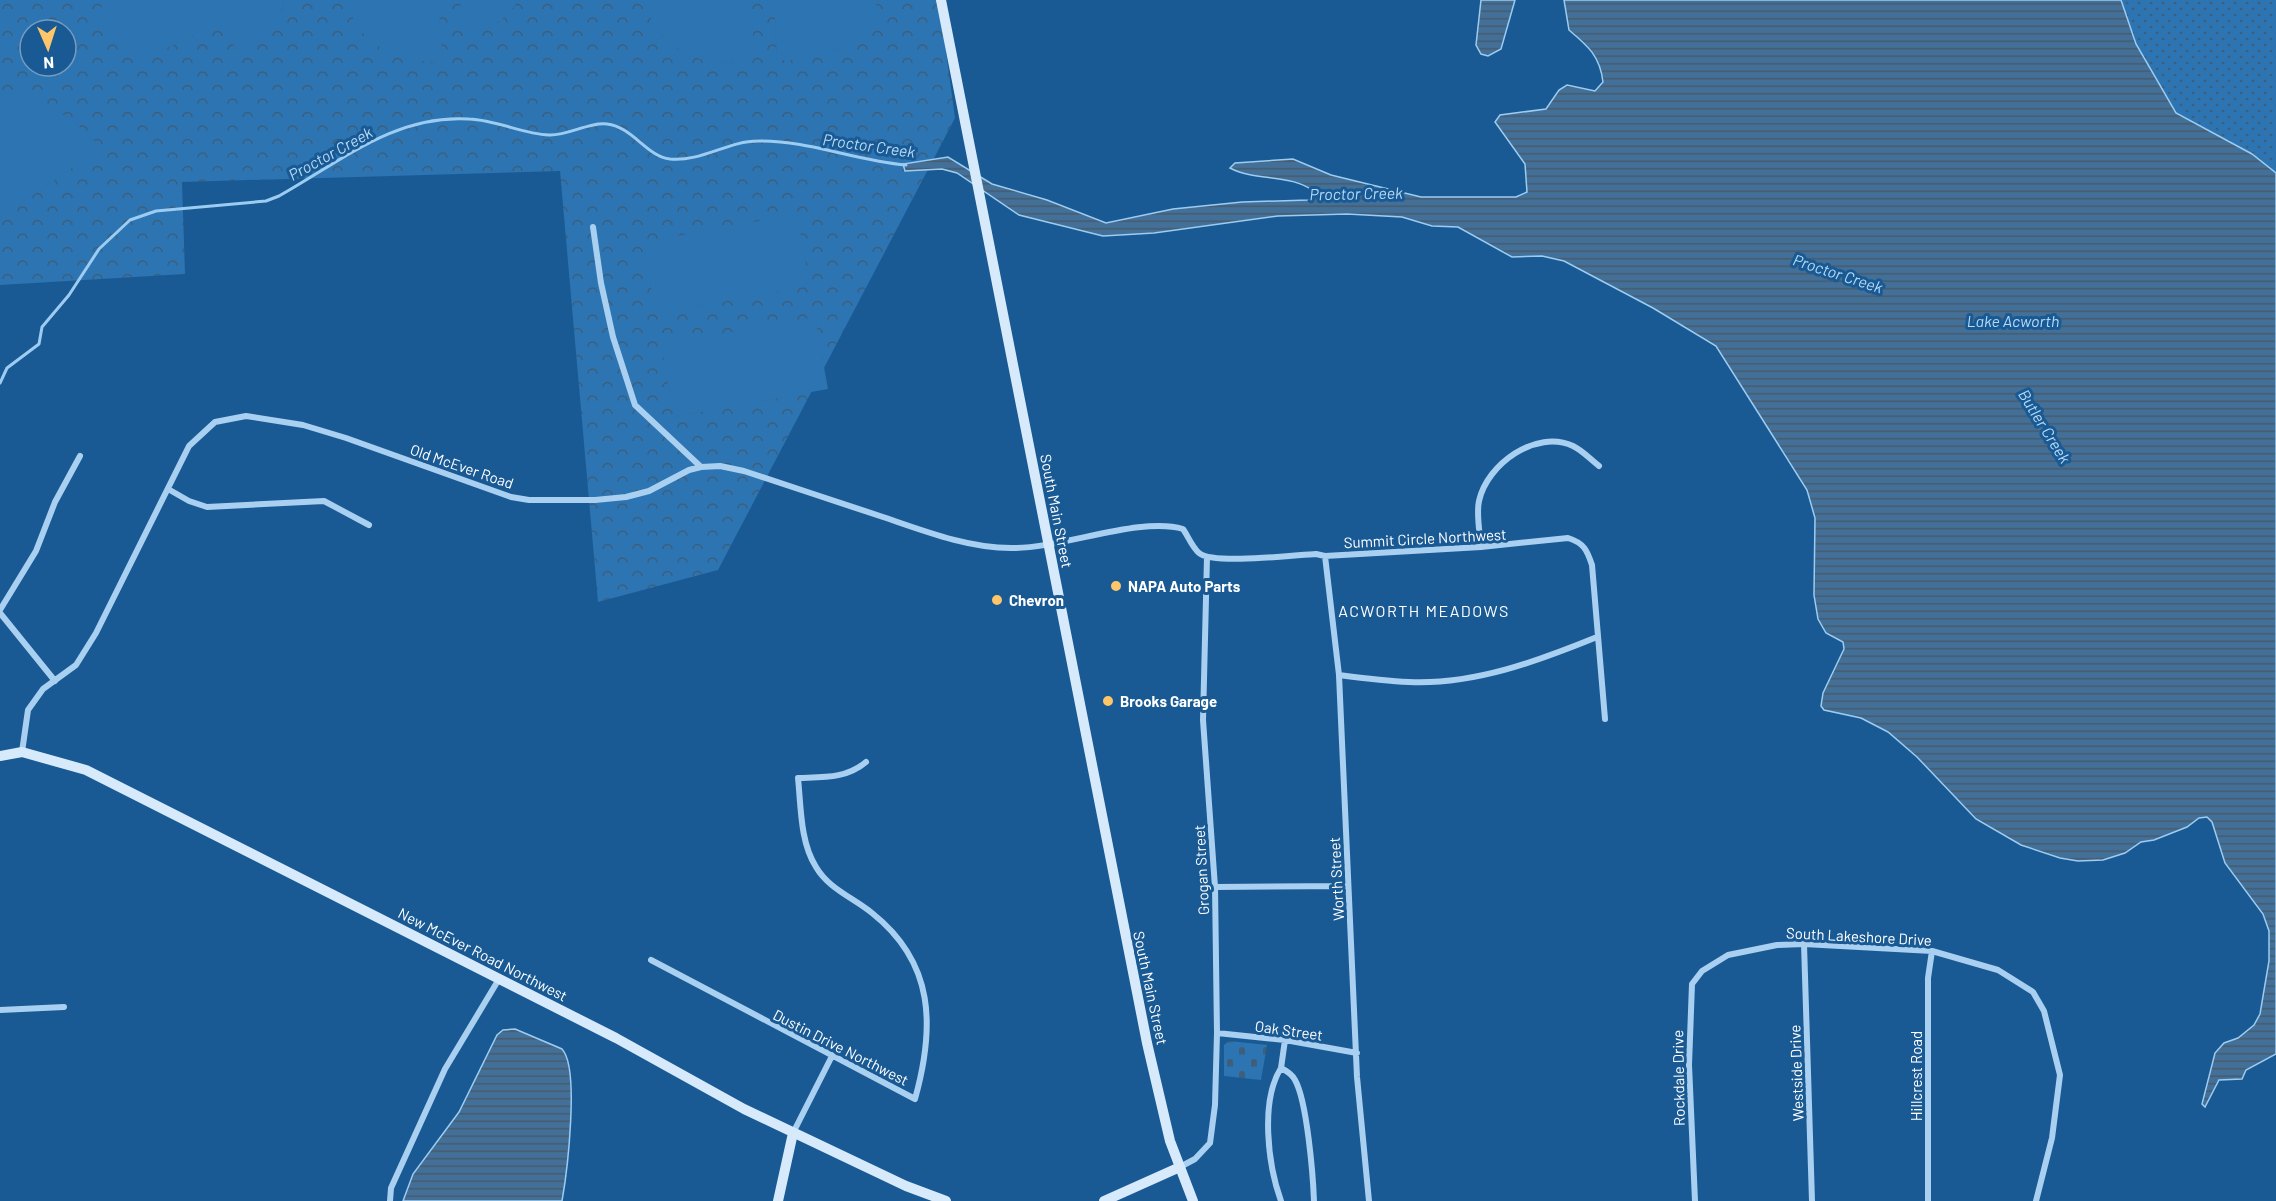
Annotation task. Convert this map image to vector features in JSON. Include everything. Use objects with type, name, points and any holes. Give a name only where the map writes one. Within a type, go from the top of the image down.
[{"type":"main road","name":"South Main Street","points":[[941,0],[1147,1043],[1170,1141],[1192,1201]]},
{"type":"main road","name":"New McEver Road Northwest","points":[[0,756],[22,752],[86,770],[616,1038],[793,1133],[906,1186],[946,1201]]},
{"type":"main road","points":[[778,1201],[793,1133]]},
{"type":"main road","points":[[1104,1201],[1180,1167]]},
{"type":"street","points":[[593,227],[601,283],[614,337],[635,405],[701,467]]},
{"type":"street","name":"Old McEver Road","points":[[22,752],[28,710],[43,689],[75,665],[96,633],[189,446],[215,422],[246,416],[267,418],[336,435],[510,497],[529,500],[595,500],[626,497],[649,491],[689,470],[720,466],[744,471],[927,532],[977,544],[1009,548],[1048,545],[1146,526],[1171,525],[1184,531],[1198,552],[1207,557]]},
{"type":"street","points":[[1481,547],[1479,502],[1486,481],[1506,459],[1526,448],[1552,441],[1573,446],[1599,466]]},
{"type":"street","points":[[55,681],[0,612],[36,551],[56,502],[80,456]]},
{"type":"street","points":[[168,489],[189,501],[207,507],[324,501],[369,525]]},
{"type":"street","name":"Summit Circle Northwest","points":[[1207,557],[1240,558],[1316,554],[1325,556],[1481,547],[1568,538],[1581,542],[1588,551],[1592,565],[1605,719]]},
{"type":"street","name":"Worth Street","points":[[1325,556],[1339,675],[1357,1053],[1369,1201]]},
{"type":"street","name":"Grogan Street","points":[[1180,1167],[1201,1155],[1212,1136],[1217,1033],[1215,887],[1203,720],[1207,557]]},
{"type":"street","points":[[1339,675],[1411,682],[1475,677],[1535,662],[1598,637]]},
{"type":"street","name":"Dustin Drive Northwest","points":[[651,960],[915,1099],[926,1055],[928,1034],[926,1004],[917,973],[903,947],[886,926],[822,877],[814,865],[804,832],[798,778],[842,776],[856,771],[866,762]]},
{"type":"street","points":[[1215,887],[1348,886]]},
{"type":"street","name":"South Lakeshore Drive","points":[[1714,964],[1728,955],[1777,945],[1804,944],[1932,951],[1998,970],[2033,992],[2044,1011],[2060,1075],[2052,1138],[2036,1201]]},
{"type":"street","name":"Westside Drive","points":[[1804,944],[1812,1201]]},
{"type":"street","name":"Hillcrest Road","points":[[1928,1201],[1928,978],[1932,951]]},
{"type":"street","name":"Rockdale Drive","points":[[1695,1201],[1689,1065],[1690,998],[1692,984],[1702,970],[1714,964]]},
{"type":"street","points":[[390,1201],[391,1188],[445,1069],[499,980]]},
{"type":"street","points":[[0,1010],[64,1007]]},
{"type":"street","name":"Oak Street","points":[[1217,1033],[1285,1040],[1357,1053]]},
{"type":"street","points":[[1281,1201],[1271,1168],[1269,1147],[1271,1091],[1281,1068],[1285,1040]]},
{"type":"street","points":[[793,1133],[832,1056]]},
{"type":"street","points":[[1281,1068],[1291,1075],[1299,1090],[1310,1156],[1314,1201]]},
{"type":"green space","points":[[0,0],[939,0],[955,118],[718,570],[598,602],[560,171],[182,182],[185,274],[0,285]]},
{"type":"green space","points":[[107,0],[194,0],[212,19],[194,34],[171,46],[146,52],[134,51],[114,43],[93,18]]},
{"type":"green space","points":[[204,0],[284,0],[278,17],[268,32],[253,44],[237,50]]},
{"type":"green space","points":[[346,0],[438,0],[443,62],[412,59],[383,49],[360,29]]},
{"type":"green space","points":[[460,0],[519,0],[495,24],[462,34]]},
{"type":"green space","points":[[643,0],[752,0],[754,60],[718,62],[686,53],[660,33]]},
{"type":"green space","points":[[774,0],[878,0],[864,29],[840,48],[809,58],[777,60]]},
{"type":"green space","points":[[2121,0],[2276,0],[2276,173],[2252,154],[2176,113],[2136,44]]},
{"type":"green space","points":[[0,91],[29,98],[55,110],[79,127],[101,148],[0,218]]},
{"type":"green space","points":[[797,214],[810,286],[656,314],[643,242]]},
{"type":"green space","points":[[815,317],[828,389],[674,417],[661,345]]},
{"type":"green space","points":[[1229,1041],[1267,1045],[1261,1080],[1224,1076],[1224,1045]]},
{"type":"water","points":[[1481,0],[1515,0],[1501,49],[1488,56],[1481,54],[1476,45]]},
{"type":"water","name":"Lake Acworth","points":[[1564,0],[2121,0],[2136,44],[2176,113],[2252,154],[2276,173],[2276,1054],[2246,1070],[2242,1079],[2219,1080],[2205,1107],[2202,1104],[2215,1053],[2224,1043],[2238,1038],[2254,1025],[2260,1014],[2269,961],[2269,931],[2263,914],[2225,863],[2212,822],[2207,817],[2199,818],[2187,827],[2154,840],[2141,842],[2125,853],[2103,860],[2078,861],[2060,858],[2021,845],[1976,819],[1917,757],[1888,732],[1861,718],[1824,710],[1821,706],[1823,693],[1844,649],[1843,642],[1826,633],[1818,619],[1814,595],[1815,518],[1807,490],[1716,346],[1653,308],[1564,261],[1542,256],[1512,257],[1458,227],[1432,226],[1402,217],[1347,214],[1278,216],[1154,233],[1103,236],[1019,215],[957,173],[942,169],[905,171],[903,164],[948,157],[992,184],[1047,200],[1106,223],[1173,209],[1242,202],[1308,200],[1315,192],[1306,186],[1251,175],[1230,168],[1235,163],[1293,159],[1331,175],[1421,197],[1516,197],[1527,192],[1525,164],[1495,122],[1500,115],[1546,109],[1559,90],[1567,85],[1595,91],[1603,82],[1596,58],[1569,30]]},
{"type":"water","points":[[515,1029],[562,1049],[567,1060],[570,1077],[571,1122],[562,1201],[403,1201],[413,1174],[459,1112],[497,1035],[503,1030]]},
{"type":"waterway","name":"Proctor Creek","points":[[0,383],[7,368],[39,344],[42,327],[69,295],[99,249],[130,220],[156,211],[266,201],[279,196],[369,143],[417,124],[442,119],[469,119],[549,135],[607,124],[624,130],[654,153],[670,159],[704,155],[736,144],[758,141],[814,147],[906,165]]},
{"type":"place","name":"NAPA Auto Parts","points":[[1116,586]]},
{"type":"place","name":"Chevron","points":[[997,600]]},
{"type":"place","name":"Brooks Garage","points":[[1108,701]]},
{"type":"district","name":"ACWORTH MEADOWS","points":[[1424,610]]},
{"type":"water label","name":"Butler Creek","points":[[2045,426]]}]
